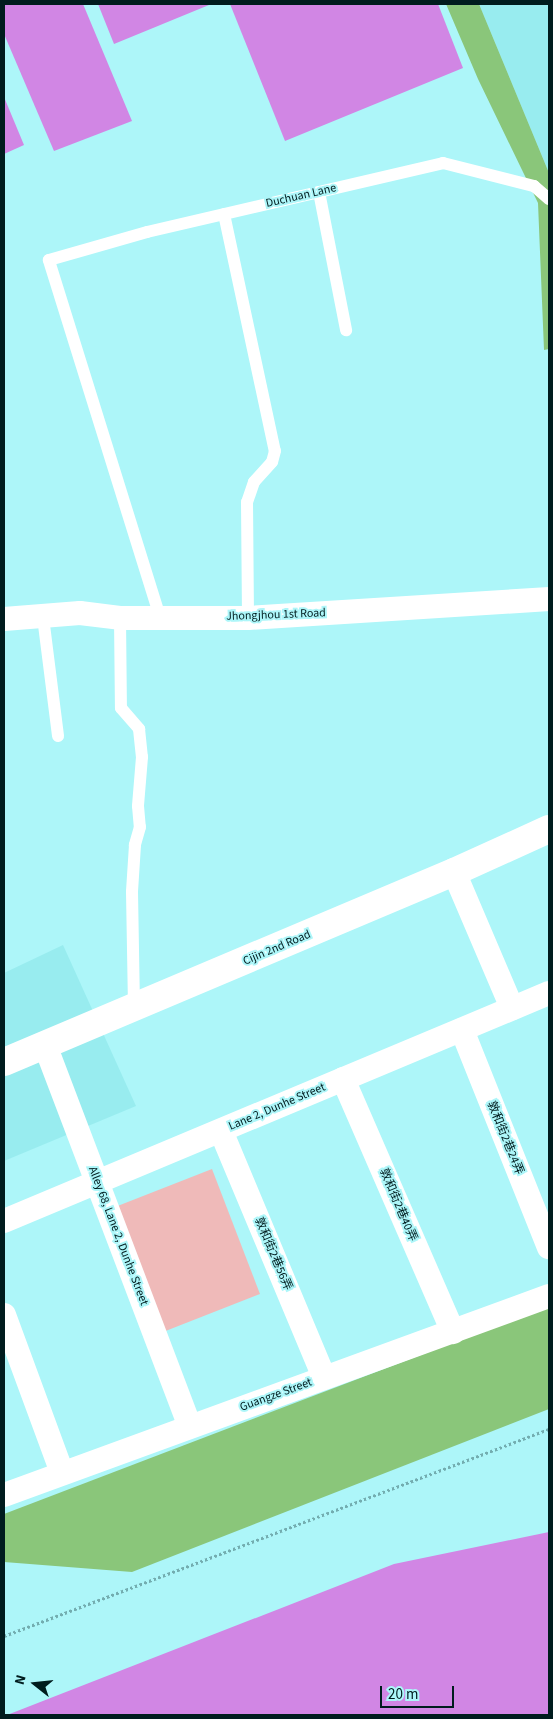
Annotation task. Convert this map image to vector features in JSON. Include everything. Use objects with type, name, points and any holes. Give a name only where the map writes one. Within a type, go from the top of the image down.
[{"type":"street","name":"Jhongjhou 1st Road","points":[[4,619],[43,618],[80,613],[120,618],[248,618],[549,599]]},
{"type":"street","name":"Cijin 2nd Road","points":[[4,1062],[134,1009],[454,872],[549,829]]},
{"type":"street","points":[[454,872],[512,1008]]},
{"type":"street","name":"Lane 2, Dunhe Street","points":[[4,1221],[549,993]]},
{"type":"street","name":"敦和街2巷24弄","points":[[462,1030],[549,1247]]},
{"type":"street","name":"Alley 68, Lane 2, Dunhe Street","points":[[45,1045],[190,1426]]},
{"type":"street","name":"敦和街2巷40弄","points":[[344,1079],[453,1332]]},
{"type":"street","name":"敦和街2巷56弄","points":[[221,1131],[324,1377]]},
{"type":"street","name":"Guangze Street","points":[[4,1495],[549,1296]]},
{"type":"street","points":[[4,1315],[62,1473]]},
{"type":"lane","name":"Duchuan Lane","points":[[160,617],[49,260],[147,232],[443,163],[534,186],[549,199]]},
{"type":"lane","points":[[318,192],[346,330]]},
{"type":"lane","points":[[224,214],[275,451],[272,462],[254,482],[247,502],[248,618]]},
{"type":"lane","points":[[43,618],[58,736]]},
{"type":"lane","points":[[120,618],[120,708],[139,729],[142,757],[138,806],[140,827],[135,846],[132,892],[134,1009]]},
{"type":"path","points":[[4,1636],[549,1429]]},
{"type":"shaded area","points":[[4,4],[83,4],[132,121],[54,151],[4,34]]},
{"type":"shaded area","points":[[98,4],[209,4],[209,5],[114,44]]},
{"type":"shaded area","points":[[230,4],[438,4],[463,68],[285,141]]},
{"type":"shaded area","points":[[479,4],[549,4],[549,173]]},
{"type":"shaded area","points":[[4,97],[24,145],[4,154]]},
{"type":"shaded area","points":[[63,945],[136,1106],[4,1161],[4,973]]},
{"type":"shaded area","points":[[549,1532],[549,1715],[7,1715],[394,1564]]},
{"type":"green space","points":[[446,4],[479,4],[549,173],[549,349],[544,350],[538,203],[478,79]]},
{"type":"green space","points":[[549,1306],[549,1409],[132,1572],[4,1562],[4,1514]]},
{"type":"building","points":[[212,1169],[260,1294],[163,1332],[115,1207]]}]
